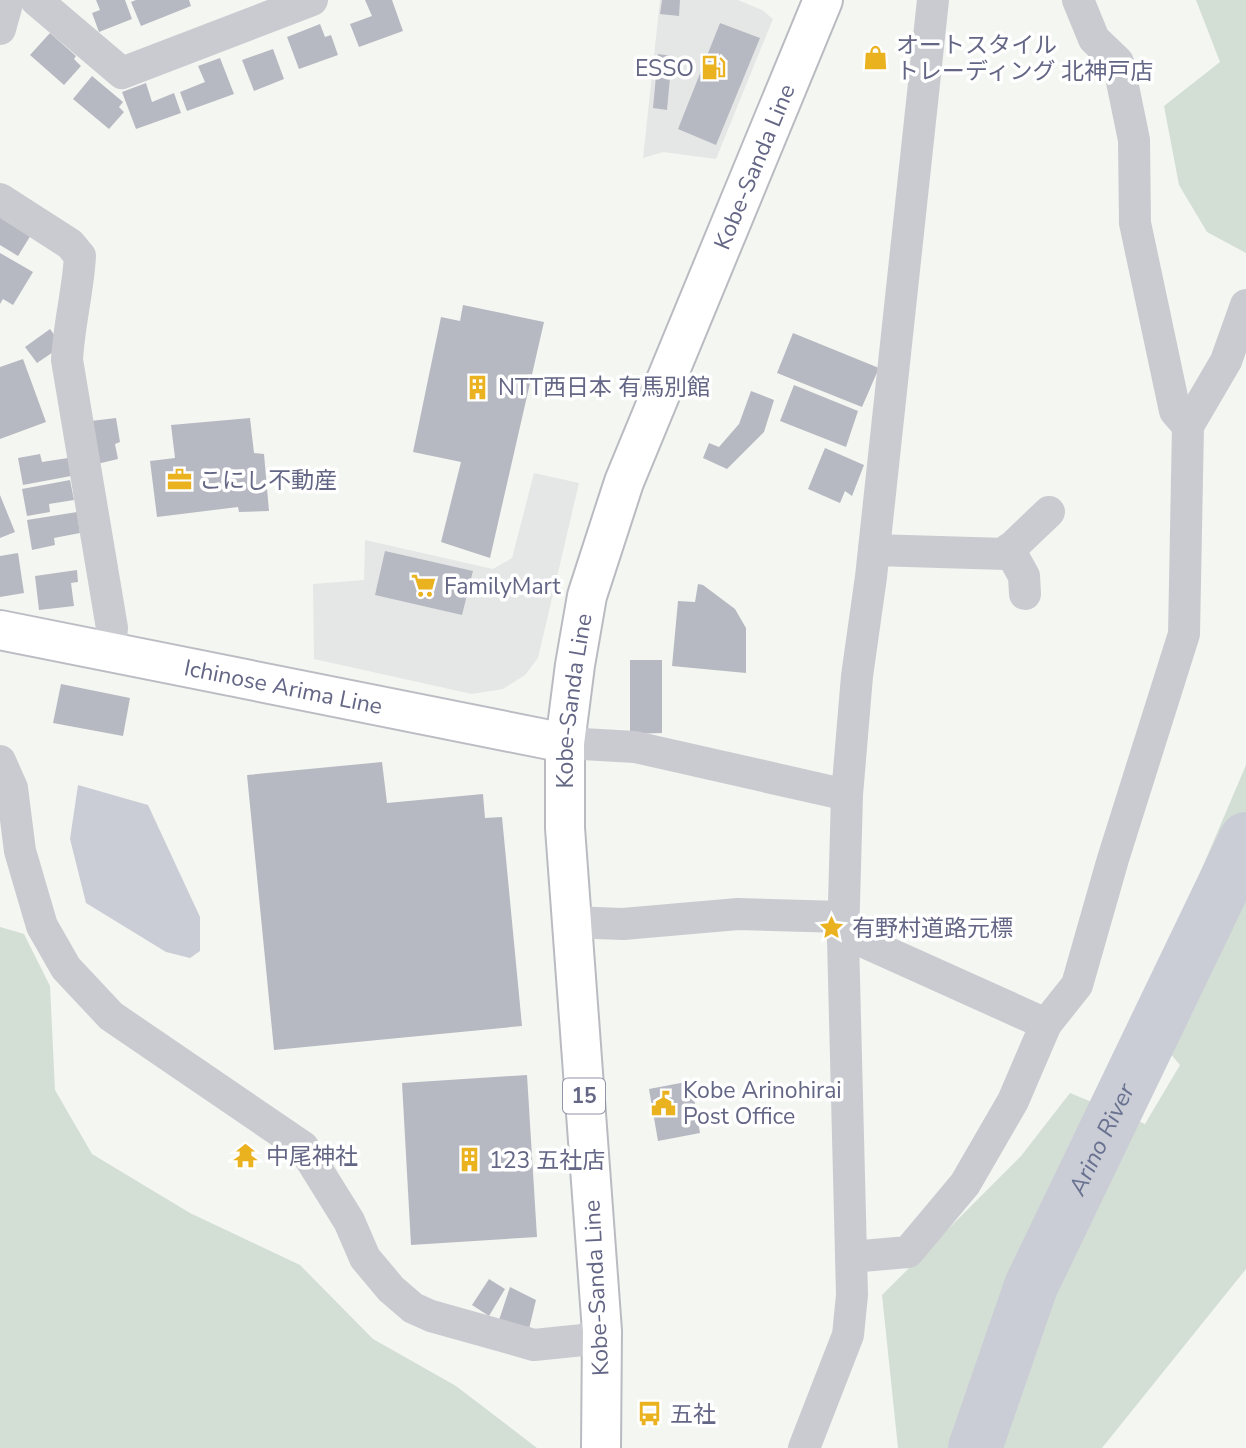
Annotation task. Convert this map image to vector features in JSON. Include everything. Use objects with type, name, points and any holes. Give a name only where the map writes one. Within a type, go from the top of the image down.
[{"type":"main road","name":"Kobe-Sanda Line","points":[[601,1448],[602,1331],[565,828],[565,743],[582,624],[601,546],[682,334],[823,0]]},
{"type":"main road","name":"Ichinose Arima Line","points":[[0,630],[565,743]]},
{"type":"street","points":[[0,29],[8,0]]},
{"type":"street","points":[[36,0],[122,73],[312,0]]},
{"type":"street","points":[[804,1448],[848,1335],[851,1257],[843,928],[847,795],[857,676],[874,550],[933,0]]},
{"type":"street","points":[[1078,0],[1094,39],[1118,62],[1134,140],[1135,223],[1175,411],[1188,426]]},
{"type":"street","points":[[0,199],[70,244],[80,256],[78,284],[69,318],[67,360],[112,628],[109,653]]},
{"type":"street","points":[[851,1257],[908,1252],[933,1226],[965,1184],[1013,1101],[1046,1024],[1077,985],[1112,859],[1184,634],[1188,426],[1226,361],[1246,305]]},
{"type":"street","points":[[874,550],[1005,554],[1049,512]]},
{"type":"street","points":[[1009,549],[1024,576],[1025,594]]},
{"type":"street","points":[[565,743],[635,747],[847,795]]},
{"type":"street","points":[[0,761],[12,788],[20,851],[42,926],[66,968],[111,1016],[303,1147],[349,1221],[365,1258],[391,1289],[413,1308],[431,1316],[534,1345],[583,1339],[602,1331]]},
{"type":"street","points":[[570,922],[623,924],[738,914],[843,928],[855,938],[1046,1024]]},
{"type":"shaded area","points":[[660,0],[738,0],[762,10],[773,19],[716,159],[663,152],[643,158]]},
{"type":"shaded area","points":[[1196,0],[1246,0],[1246,253],[1207,232],[1179,185],[1164,106],[1220,62]]},
{"type":"shaded area","points":[[534,473],[579,483],[538,658],[525,675],[503,689],[472,694],[314,659],[313,584],[364,580],[365,540],[493,569],[512,558]]},
{"type":"shaded area","points":[[1246,765],[1246,1269],[1102,1448],[898,1448],[882,1295],[1021,1156],[1070,1093],[1145,1124],[1180,1065],[1139,1016]]},
{"type":"shaded area","points":[[78,785],[148,805],[200,917],[200,951],[190,958],[166,952],[86,903],[70,839]]},
{"type":"shaded area","points":[[0,927],[24,934],[50,986],[55,1090],[92,1154],[190,1213],[300,1265],[373,1339],[456,1386],[537,1448],[0,1448]]},
{"type":"building","points":[[96,0],[125,0],[132,19],[99,32],[92,13],[100,10]]},
{"type":"building","points":[[189,0],[191,6],[141,26],[131,2]]},
{"type":"building","points":[[365,0],[392,0],[403,31],[359,47],[350,24],[372,16]]},
{"type":"building","points":[[662,0],[680,0],[679,16],[660,14]]},
{"type":"building","points":[[720,23],[760,38],[716,145],[678,129]]},
{"type":"building","points":[[320,24],[325,37],[331,35],[338,55],[299,69],[287,37]]},
{"type":"building","points":[[50,33],[76,56],[74,59],[81,66],[64,85],[30,55]]},
{"type":"building","points":[[273,49],[284,79],[254,91],[242,60]]},
{"type":"building","points":[[658,54],[672,56],[667,110],[653,108]]},
{"type":"building","points":[[220,58],[234,94],[187,111],[180,92],[205,82],[198,66]]},
{"type":"building","points":[[92,76],[123,102],[119,107],[124,112],[109,129],[73,99]]},
{"type":"building","points":[[146,83],[152,102],[174,93],[181,113],[136,129],[122,92]]},
{"type":"building","points":[[0,210],[34,230],[18,256],[0,245]]},
{"type":"building","points":[[0,253],[33,272],[13,305],[3,299],[0,304]]},
{"type":"building","name":"NTT西日本 有馬別館","points":[[463,305],[544,322],[490,558],[441,542],[461,462],[413,452],[441,317],[460,321]]},
{"type":"building","points":[[50,329],[62,346],[37,363],[25,347]]},
{"type":"building","points":[[793,333],[879,368],[862,407],[777,373]]},
{"type":"building","points":[[23,359],[46,422],[0,439],[0,367]]},
{"type":"building","points":[[794,385],[858,411],[846,447],[780,421]]},
{"type":"building","points":[[751,391],[774,400],[764,432],[727,469],[703,458],[709,443],[719,447],[739,424]]},
{"type":"building","points":[[116,418],[120,442],[115,444],[118,459],[97,464],[91,421]]},
{"type":"building","points":[[250,418],[254,453],[264,454],[269,511],[239,512],[238,507],[157,517],[150,461],[175,458],[171,425]]},
{"type":"building","points":[[825,448],[864,465],[852,496],[845,491],[840,503],[808,489]]},
{"type":"building","points":[[40,454],[42,462],[68,458],[71,476],[23,485],[18,458]]},
{"type":"building","points":[[70,480],[74,500],[49,504],[50,512],[27,516],[22,489]]},
{"type":"building","points":[[0,495],[15,532],[0,538]]},
{"type":"building","points":[[77,512],[80,533],[54,538],[55,545],[32,550],[27,520]]},
{"type":"building","points":[[385,551],[473,571],[462,615],[375,595]]},
{"type":"building","points":[[18,553],[24,593],[0,597],[0,556]]},
{"type":"building","points":[[77,570],[78,582],[71,583],[74,606],[39,610],[35,576]]},
{"type":"building","points":[[698,584],[735,609],[746,628],[746,673],[672,666],[678,601],[695,602]]},
{"type":"building","points":[[630,660],[662,660],[662,733],[630,734]]},
{"type":"building","points":[[61,684],[130,698],[123,736],[53,723]]},
{"type":"building","points":[[382,762],[387,803],[483,794],[485,818],[502,817],[522,1026],[274,1050],[247,775]]},
{"type":"building","name":"123 五社店","points":[[527,1075],[537,1237],[411,1245],[402,1083]]},
{"type":"building","points":[[691,1081],[700,1133],[658,1141],[649,1089]]},
{"type":"building","points":[[489,1279],[505,1289],[489,1316],[472,1305]]},
{"type":"building","points":[[510,1287],[536,1300],[528,1333],[498,1323]]},
{"type":"waterway","name":"Arino River","points":[[975,1448],[1031,1286],[1246,839]]},
{"type":"place","name":"オートスタイル トレーディング 北神戸店","points":[[876,58]]},
{"type":"place","name":"ESSO","points":[[714,68]]},
{"type":"place","name":"NTT西日本 有馬別館","points":[[478,387]]},
{"type":"place","name":"こにし不動産","points":[[179,480]]},
{"type":"place","name":"FamilyMart","points":[[424,586]]},
{"type":"place","name":"有野村道路元標","points":[[832,928]]},
{"type":"place","name":"Kobe Arinohirai Post Office","points":[[663,1103]]},
{"type":"place","name":"中尾神社","points":[[246,1156]]},
{"type":"place","name":"123 五社店","points":[[469,1160]]},
{"type":"place","name":"五社","points":[[650,1414]]}]
